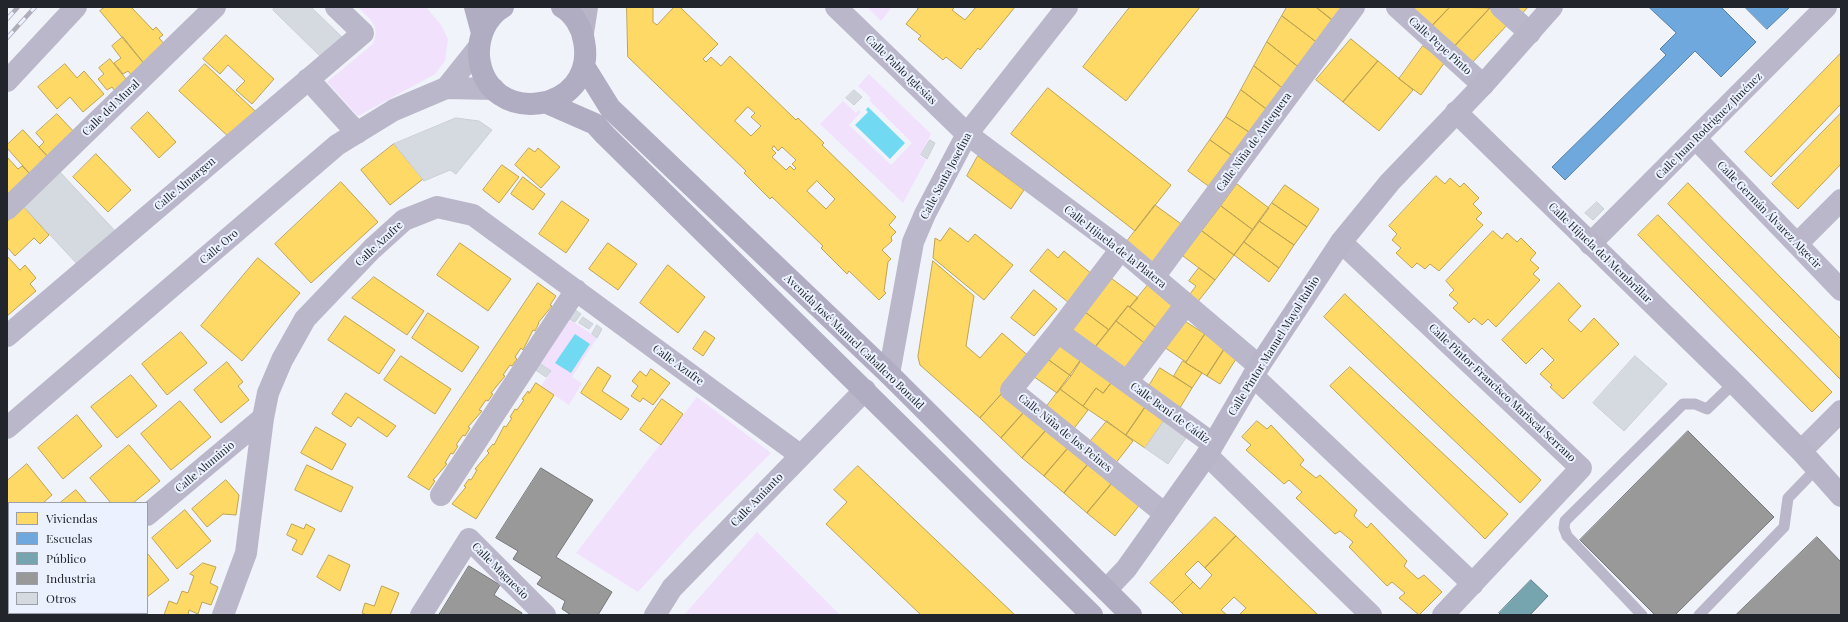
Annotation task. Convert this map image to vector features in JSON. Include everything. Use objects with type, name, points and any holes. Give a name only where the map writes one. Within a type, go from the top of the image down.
[{"type":"main road","points":[[475,7],[480,41],[480,63],[485,77],[494,89],[505,98],[519,103],[533,105],[548,103],[564,95],[576,82],[584,66],[586,49],[583,33],[576,20],[562,7]]},
{"type":"main road","points":[[480,41],[489,19],[503,7]]},
{"type":"main road","name":"Avenida José Manuel Caballero Bonald","points":[[584,66],[610,108],[889,374],[1131,615]]},
{"type":"main road","points":[[548,103],[595,124],[1092,615]]},
{"type":"street","points":[[7,81],[76,7]]},
{"type":"street","name":"Calle del Mural","points":[[7,210],[215,7]]},
{"type":"street","name":"Calle Almargen","points":[[7,336],[363,33],[336,7]]},
{"type":"street","points":[[583,33],[587,7]]},
{"type":"street","name":"Calle Pablo Iglesias","points":[[836,7],[967,134]]},
{"type":"street","name":"Calle Santa Josefina","points":[[889,374],[913,242],[925,214],[967,134],[1067,7]]},
{"type":"street","name":"Calle Niña de Antequera","points":[[1154,277],[1354,7]]},
{"type":"street","name":"Calle Pepe Pinto","points":[[1396,7],[1482,86]]},
{"type":"street","points":[[1501,7],[1530,33]]},
{"type":"street","points":[[1456,112],[1482,86],[1552,7]]},
{"type":"street","name":"Calle Juan Rodríguez Jiménez","points":[[1590,244],[1826,7]]},
{"type":"street","name":"Calle Oro","points":[[446,88],[480,41]]},
{"type":"street","points":[[308,80],[357,133]]},
{"type":"street","name":"Calle Oro","points":[[7,428],[337,145],[394,110],[446,88],[494,89]]},
{"type":"street","name":"Calle Pintor Manuel Mayol Rubio","points":[[1106,590],[1126,569],[1210,450],[1256,371],[1341,242],[1390,182],[1456,112]]},
{"type":"street","name":"Calle Hijuela del Membrillar","points":[[1456,112],[1734,383],[1801,451],[1841,496]]},
{"type":"street","name":"Calle Hijuela de la Platera","points":[[967,134],[1121,249],[1186,304],[1256,371]]},
{"type":"street","name":"Calle Germán Álvarez Algecir","points":[[1696,139],[1841,290]]},
{"type":"street","points":[[1797,244],[1841,200]]},
{"type":"street","name":"Calle Azufre","points":[[223,615],[246,553],[262,418],[268,394],[282,360],[305,319],[372,249],[404,220],[437,207],[473,215],[800,455]]},
{"type":"street","name":"Calle Pintor Francisco Mariscal Serrano","points":[[1341,242],[1581,468],[1443,615]]},
{"type":"street","name":"Calle Niña de los Peines","points":[[1121,249],[1058,332],[1011,390],[1165,514]]},
{"type":"street","points":[[441,495],[576,290]]},
{"type":"street","name":"Calle Beni de Cádiz","points":[[1127,382],[1186,304]]},
{"type":"street","name":"Calle Beni de Cádiz","points":[[1058,332],[1127,382],[1210,450]]},
{"type":"street","points":[[1256,371],[1473,584]]},
{"type":"street","name":"Calle Amianto","points":[[655,615],[672,588],[865,390]]},
{"type":"street","points":[[1801,451],[1841,411]]},
{"type":"street","name":"Calle Aluminio","points":[[148,514],[262,418]]},
{"type":"street","points":[[1210,450],[1371,615]]},
{"type":"street","name":"Calle Magnesio","points":[[421,615],[469,539],[545,615]]},
{"type":"lane","points":[[1642,615],[1567,536],[1564,528],[1565,521],[1683,404],[1695,404],[1707,409],[1734,383]]},
{"type":"lane","points":[[1698,615],[1784,527],[1788,498],[1816,468]]},
{"type":"shaded area","points":[[358,7],[426,7],[441,25],[448,39],[445,61],[435,74],[358,116],[327,82],[373,44],[376,32],[375,27],[370,19]]},
{"type":"shaded area","points":[[867,7],[892,7],[881,21]]},
{"type":"shaded area","points":[[869,74],[931,134],[920,156],[926,160],[903,203],[820,124],[843,101],[856,113],[859,110],[861,112],[849,125],[891,165],[912,143],[869,100],[871,98],[858,86]]},
{"type":"shaded area","points":[[568,318],[597,338],[572,377],[582,383],[569,405],[541,386],[551,371],[539,363]]},
{"type":"shaded area","points":[[697,397],[771,453],[694,530],[638,592],[576,553]]},
{"type":"shaded area","points":[[757,532],[840,615],[684,615]]},
{"type":"water","points":[[868,107],[905,143],[890,159],[855,125],[868,112],[866,110]]},
{"type":"water","points":[[575,334],[590,344],[571,373],[555,363]]},
{"type":"building: Viviendas","points":[[105,7],[131,7],[153,30],[156,27],[163,35],[159,38],[167,47],[146,66],[100,11]]},
{"type":"building: Viviendas","points":[[627,7],[653,7],[653,22],[657,25],[674,7],[680,7],[718,44],[703,59],[706,62],[711,57],[721,66],[730,56],[796,120],[798,118],[824,143],[822,145],[896,217],[889,225],[896,232],[891,237],[892,241],[882,250],[891,259],[888,262],[884,291],[886,293],[879,300],[849,271],[847,274],[821,248],[823,246],[772,197],[770,199],[744,173],[746,171],[628,57]],"holes":[[[748,107],[755,113],[751,117],[761,126],[751,136],[735,121]],[[774,146],[778,151],[782,147],[796,160],[792,164],[796,168],[794,170],[790,166],[786,170],[772,157],[776,153],[772,149]],[[817,181],[835,199],[826,209],[807,191]]]},
{"type":"building: Viviendas","points":[[916,7],[955,7],[952,10],[965,20],[976,7],[1015,7],[980,50],[978,48],[961,69],[946,57],[943,60],[918,39],[921,36],[906,24],[918,9]]},
{"type":"building: Viviendas","points":[[1130,7],[1200,7],[1126,101],[1083,67]]},
{"type":"building: Viviendas","points":[[1287,7],[1316,7],[1335,22],[1319,44],[1282,16]]},
{"type":"building: Viviendas","points":[[1316,7],[1348,7],[1335,22]]},
{"type":"building: Viviendas","points":[[1412,7],[1450,7],[1430,28]]},
{"type":"building: Viviendas","points":[[1450,7],[1490,8],[1453,48],[1430,28]]},
{"type":"building: Viviendas","points":[[1510,7],[1528,7],[1520,16]]},
{"type":"building: Viviendas","points":[[1490,8],[1508,24],[1470,65],[1453,48]]},
{"type":"building: Viviendas","points":[[1282,16],[1319,44],[1301,69],[1267,42]]},
{"type":"building: Viviendas","points":[[226,35],[274,79],[252,104],[236,90],[245,81],[228,65],[220,74],[203,59]]},
{"type":"building: Viviendas","points":[[123,37],[146,66],[133,77],[128,71],[123,74],[114,63],[121,58],[112,46]]},
{"type":"building: Viviendas","points":[[1351,39],[1378,61],[1343,102],[1316,80]]},
{"type":"building: Viviendas","points":[[1267,42],[1301,69],[1285,90],[1254,66]]},
{"type":"building: Viviendas","points":[[1423,46],[1445,62],[1421,95],[1399,79]]},
{"type":"building: Viviendas","points":[[1841,53],[1841,104],[1771,177],[1745,152]]},
{"type":"building: Viviendas","points":[[110,59],[130,84],[117,94],[112,87],[107,90],[98,79],[104,74],[99,68]]},
{"type":"building: Viviendas","points":[[1378,61],[1413,90],[1379,131],[1343,102]]},
{"type":"building: Viviendas","points":[[65,64],[77,78],[84,71],[104,94],[83,112],[70,97],[57,109],[38,87]]},
{"type":"building: Viviendas","points":[[205,64],[255,111],[230,138],[179,91]]},
{"type":"building: Viviendas","points":[[1254,66],[1285,90],[1269,111],[1241,90]]},
{"type":"building: Viviendas","points":[[1048,88],[1171,185],[1135,231],[1011,134]]},
{"type":"building: Viviendas","points":[[1241,90],[1269,111],[1252,134],[1226,117]]},
{"type":"building: Viviendas","points":[[148,112],[176,142],[159,158],[131,128]]},
{"type":"building: Viviendas","points":[[1841,113],[1841,164],[1798,209],[1772,184]]},
{"type":"building: Viviendas","points":[[57,114],[76,134],[49,158],[39,147],[44,142],[36,133]]},
{"type":"building: Viviendas","points":[[1226,117],[1252,134],[1235,158],[1210,140]]},
{"type":"building: Viviendas","points":[[23,130],[49,158],[31,175],[7,148],[7,145]]},
{"type":"building: Viviendas","points":[[1210,140],[1233,156],[1211,188],[1188,171]]},
{"type":"building: Viviendas","points":[[394,144],[423,179],[390,205],[361,170]]},
{"type":"building: Viviendas","points":[[529,148],[535,152],[538,148],[560,167],[541,188],[515,165]]},
{"type":"building: Viviendas","points":[[96,154],[131,190],[108,212],[73,177]]},
{"type":"building: Viviendas","points":[[978,156],[1024,190],[1011,209],[967,176]]},
{"type":"building: Viviendas","points":[[7,157],[18,169],[22,166],[31,175],[7,198]]},
{"type":"building: Viviendas","points":[[502,165],[519,177],[499,203],[483,190]]},
{"type":"building: Viviendas","points":[[1436,176],[1445,184],[1450,178],[1460,187],[1464,183],[1479,198],[1473,204],[1482,213],[1476,219],[1483,225],[1439,271],[1430,264],[1425,269],[1417,263],[1412,268],[1396,253],[1401,248],[1392,240],[1397,234],[1389,226]]},
{"type":"building: Viviendas","points":[[523,177],[545,194],[533,210],[511,194]]},
{"type":"building: Viviendas","points":[[341,182],[378,222],[311,283],[275,244]]},
{"type":"building: Viviendas","points":[[1688,183],[1841,339],[1841,380],[1668,204]]},
{"type":"building: Viviendas","points":[[1237,184],[1269,208],[1253,230],[1221,206]]},
{"type":"building: Viviendas","points":[[1285,185],[1319,209],[1307,227],[1272,203]]},
{"type":"building: Viviendas","points":[[562,201],[589,220],[566,253],[539,234]]},
{"type":"building: Viviendas","points":[[1272,203],[1307,227],[1294,245],[1259,221]]},
{"type":"building: Viviendas","points":[[1155,205],[1184,226],[1154,266],[1125,244]]},
{"type":"building: Viviendas","points":[[1221,206],[1253,230],[1234,255],[1202,231]]},
{"type":"building: Viviendas","points":[[24,207],[49,235],[40,244],[34,238],[15,256],[7,247],[7,222]]},
{"type":"building: Viviendas","points":[[1658,215],[1832,392],[1812,412],[1638,235]]},
{"type":"building: Viviendas","points":[[1259,221],[1294,245],[1279,268],[1244,242]]},
{"type":"building: Viviendas","points":[[950,228],[968,242],[975,234],[1013,265],[984,300],[933,258],[935,238],[940,241]]},
{"type":"building: Viviendas","points":[[1202,231],[1234,255],[1215,280],[1183,256]]},
{"type":"building: Viviendas","points":[[1493,231],[1502,239],[1507,233],[1517,242],[1521,238],[1536,253],[1530,260],[1539,268],[1533,274],[1540,280],[1496,327],[1488,319],[1482,325],[1474,318],[1469,323],[1453,308],[1458,303],[1449,295],[1454,290],[1446,281]]},
{"type":"building: Viviendas","points":[[1244,242],[1279,268],[1269,282],[1234,255]]},
{"type":"building: Viviendas","points":[[460,243],[511,279],[488,311],[437,275]]},
{"type":"building: Viviendas","points":[[608,243],[637,264],[618,290],[589,269]]},
{"type":"building: Viviendas","points":[[1048,249],[1058,258],[1064,251],[1093,275],[1069,303],[1030,271]]},
{"type":"building: Viviendas","points":[[7,256],[20,270],[25,265],[36,278],[30,284],[36,291],[7,316]]},
{"type":"building: Viviendas","points":[[258,258],[300,293],[242,361],[201,326]]},
{"type":"building: Viviendas","points":[[933,261],[974,296],[966,346],[980,358],[1002,333],[1032,359],[980,418],[920,365],[918,357]]},
{"type":"building: Viviendas","points":[[668,265],[705,297],[678,333],[640,303]]},
{"type":"building: Viviendas","points":[[1199,268],[1215,280],[1196,304],[1187,298],[1196,286],[1189,281]]},
{"type":"building: Viviendas","points":[[374,277],[424,311],[407,335],[352,298]]},
{"type":"building: Viviendas","points":[[1111,278],[1138,298],[1130,307],[1128,306],[1109,330],[1085,312]]},
{"type":"building: Viviendas","points":[[538,283],[556,296],[550,305],[552,306],[538,323],[535,331],[533,330],[523,350],[521,348],[515,357],[517,359],[512,366],[510,365],[503,375],[505,376],[491,393],[493,394],[488,401],[486,400],[479,410],[482,411],[468,427],[470,428],[465,436],[463,435],[456,445],[458,446],[453,454],[451,453],[445,463],[447,464],[433,480],[435,481],[429,490],[408,477]]},
{"type":"building: Viviendas","points":[[1559,283],[1581,306],[1568,320],[1581,332],[1594,318],[1619,344],[1563,399],[1550,387],[1552,385],[1540,374],[1554,360],[1542,348],[1526,364],[1502,340]]},
{"type":"building: Viviendas","points":[[1148,285],[1177,307],[1159,330],[1130,307]]},
{"type":"building: Viviendas","points":[[1034,290],[1057,309],[1034,336],[1011,318]]},
{"type":"building: Viviendas","points":[[1345,294],[1541,480],[1520,503],[1324,317]]},
{"type":"building: Viviendas","points":[[1128,306],[1159,330],[1147,345],[1116,321]]},
{"type":"building: Viviendas","points":[[1085,312],[1109,330],[1093,350],[1070,333]]},
{"type":"building: Viviendas","points":[[428,313],[479,347],[462,372],[412,338]]},
{"type":"building: Viviendas","points":[[345,316],[395,350],[379,374],[328,340]]},
{"type":"building: Viviendas","points":[[1183,320],[1205,334],[1186,362],[1164,347]]},
{"type":"building: Viviendas","points":[[1116,321],[1147,345],[1124,374],[1093,350]]},
{"type":"building: Viviendas","points":[[705,331],[715,338],[703,356],[693,349]]},
{"type":"building: Viviendas","points":[[181,332],[207,363],[167,395],[142,364]]},
{"type":"building: Viviendas","points":[[1205,334],[1225,348],[1207,376],[1186,363]]},
{"type":"building: Viviendas","points":[[1057,343],[1081,360],[1071,376],[1046,358]]},
{"type":"building: Viviendas","points":[[1225,348],[1238,356],[1220,384],[1207,376]]},
{"type":"building: Viviendas","points":[[401,356],[451,389],[435,414],[384,380]]},
{"type":"building: Viviendas","points":[[1046,358],[1071,376],[1057,393],[1033,376]]},
{"type":"building: Viviendas","points":[[1081,360],[1112,382],[1103,393],[1096,388],[1083,406],[1060,389]]},
{"type":"building: Viviendas","points":[[1183,361],[1202,373],[1192,388],[1174,376]]},
{"type":"building: Viviendas","points":[[227,362],[243,382],[238,386],[249,400],[221,423],[194,390]]},
{"type":"building: Viviendas","points":[[598,367],[611,376],[602,391],[629,409],[621,420],[581,393]]},
{"type":"building: Viviendas","points":[[1350,367],[1508,514],[1485,539],[1330,386]]},
{"type":"building: Viviendas","points":[[1160,368],[1192,388],[1178,411],[1146,391]]},
{"type":"building: Viviendas","points":[[651,369],[670,383],[653,405],[643,398],[640,402],[631,396],[638,386],[632,381],[640,371],[646,376]]},
{"type":"building: Viviendas","points":[[131,375],[157,406],[117,438],[91,407]]},
{"type":"building: Viviendas","points":[[1112,382],[1146,406],[1126,435],[1083,406],[1096,388],[1103,393]]},
{"type":"building: Viviendas","points":[[536,383],[554,395],[476,519],[452,504],[466,487],[464,486],[469,479],[471,480],[477,470],[475,469],[489,453],[487,451],[493,444],[494,445],[504,426],[506,427],[512,418],[510,417],[515,409],[517,410],[524,400],[522,399],[528,391],[529,393]]},
{"type":"building: Viviendas","points":[[1060,389],[1088,410],[1072,431],[1044,410]]},
{"type":"building: Viviendas","points":[[1004,392],[1026,410],[1001,438],[980,418]]},
{"type":"building: Viviendas","points":[[346,393],[396,426],[387,437],[358,417],[351,427],[332,414]]},
{"type":"building: Viviendas","points":[[662,399],[683,414],[661,445],[640,430]]},
{"type":"building: Viviendas","points":[[180,401],[211,437],[171,470],[141,434]]},
{"type":"building: Viviendas","points":[[1146,406],[1165,419],[1145,448],[1126,435]]},
{"type":"building: Viviendas","points":[[1026,410],[1048,428],[1022,458],[1001,438]]},
{"type":"building: Viviendas","points":[[77,415],[102,446],[63,479],[38,448]]},
{"type":"building: Viviendas","points":[[1107,421],[1133,441],[1115,464],[1089,443]]},
{"type":"building: Viviendas","points":[[1257,421],[1267,429],[1271,425],[1304,460],[1300,465],[1316,478],[1320,475],[1357,510],[1354,516],[1367,528],[1371,523],[1407,561],[1404,566],[1418,579],[1424,575],[1442,592],[1419,615],[1399,598],[1405,593],[1392,582],[1387,586],[1349,547],[1353,542],[1340,531],[1335,534],[1296,498],[1302,492],[1289,480],[1284,484],[1246,450],[1251,445],[1242,437]]},
{"type":"building: Viviendas","points":[[316,427],[346,444],[332,470],[301,453]]},
{"type":"building: Viviendas","points":[[1048,428],[1069,447],[1044,476],[1022,458]]},
{"type":"building: Viviendas","points":[[129,445],[160,481],[134,502],[110,502],[90,478]]},
{"type":"building: Viviendas","points":[[1069,447],[1089,463],[1064,493],[1044,476]]},
{"type":"building: Viviendas","points":[[1089,463],[1113,482],[1087,513],[1064,493]]},
{"type":"building: Viviendas","points":[[27,464],[52,495],[44,502],[8,502],[8,522],[7,481]]},
{"type":"building: Viviendas","points":[[307,465],[353,487],[341,512],[295,490]]},
{"type":"building: Viviendas","points":[[858,466],[1015,615],[921,615],[826,524],[847,502],[834,490]]},
{"type":"building: Viviendas","points":[[226,480],[239,495],[236,515],[223,514],[207,527],[192,509]]},
{"type":"building: Viviendas","points":[[1113,482],[1141,503],[1115,536],[1087,513]]},
{"type":"building: Viviendas","points":[[76,490],[86,502],[61,502]]},
{"type":"building: Viviendas","points":[[185,510],[211,541],[177,569],[152,538]]},
{"type":"building: Viviendas","points":[[1215,517],[1236,536],[1205,568],[1198,561],[1185,574],[1193,582],[1172,603],[1150,583]]},
{"type":"building: Viviendas","points":[[292,524],[304,529],[306,524],[315,529],[302,555],[292,550],[297,540],[287,535]]},
{"type":"building: Viviendas","points":[[1236,536],[1318,615],[1239,615],[1246,608],[1234,597],[1221,610],[1227,615],[1184,615],[1172,603],[1193,582],[1200,589],[1212,575],[1205,568]]},
{"type":"building: Viviendas","points":[[8,548],[8,594],[7,593]]},
{"type":"building: Viviendas","points":[[148,554],[169,580],[148,596]]},
{"type":"building: Viviendas","points":[[329,555],[350,565],[340,591],[317,577]]},
{"type":"building: Viviendas","points":[[203,563],[216,567],[210,583],[218,587],[211,605],[202,602],[198,614],[189,610],[188,615],[164,615],[169,601],[177,604],[182,591],[188,593],[194,576],[190,574]]},
{"type":"building: Viviendas","points":[[382,586],[399,593],[390,615],[367,615],[362,613],[365,603],[374,606]]},
{"type":"building: Viviendas","points":[[68,614],[126,615],[69,615]]},
{"type":"building: Escuelas","points":[[1649,7],[1721,7],[1756,42],[1721,77],[1695,51],[1565,180],[1552,167],[1666,55],[1660,49],[1676,33]]},
{"type":"building: Escuelas","points":[[1745,7],[1790,7],[1767,29]]},
{"type":"building: Público","points":[[1531,580],[1548,596],[1530,615],[1501,615],[1499,613]]},
{"type":"building: Industria","points":[[1688,431],[1774,517],[1675,615],[1655,615],[1580,540]]},
{"type":"building: Industria","points":[[541,468],[593,500],[556,557],[612,592],[598,615],[571,615],[562,609],[565,601],[537,584],[542,577],[513,559],[518,551],[496,538]]},
{"type":"building: Industria","points":[[1817,537],[1841,562],[1841,615],[1736,615]]},
{"type":"building: Industria","points":[[469,566],[500,585],[494,595],[522,613],[521,615],[439,615]]},
{"type":"building: Otros","points":[[275,7],[311,7],[345,40],[325,61],[273,10]]},
{"type":"building: Otros","points":[[854,90],[862,97],[854,105],[846,98]]},
{"type":"building: Otros","points":[[456,118],[479,121],[492,130],[456,174],[450,170],[424,181],[394,144]]},
{"type":"building: Otros","points":[[930,140],[935,143],[927,159],[921,155]]},
{"type":"building: Otros","points":[[59,171],[118,234],[79,266],[24,207]]},
{"type":"building: Otros","points":[[1597,202],[1604,209],[1593,220],[1585,213]]},
{"type":"building: Otros","points":[[574,309],[581,314],[575,322],[568,318]]},
{"type":"building: Otros","points":[[583,317],[593,324],[589,329],[579,323]]},
{"type":"building: Otros","points":[[597,325],[602,329],[597,338],[592,334]]},
{"type":"building: Otros","points":[[1635,356],[1667,384],[1624,431],[1593,403]]},
{"type":"building: Otros","points":[[539,363],[551,371],[546,377],[534,369]]},
{"type":"building: Otros","points":[[1165,419],[1188,435],[1168,464],[1145,448]]},
{"type":"railway","points":[[7,19],[18,7]]},
{"type":"railway","points":[[7,38],[35,7]]}]
